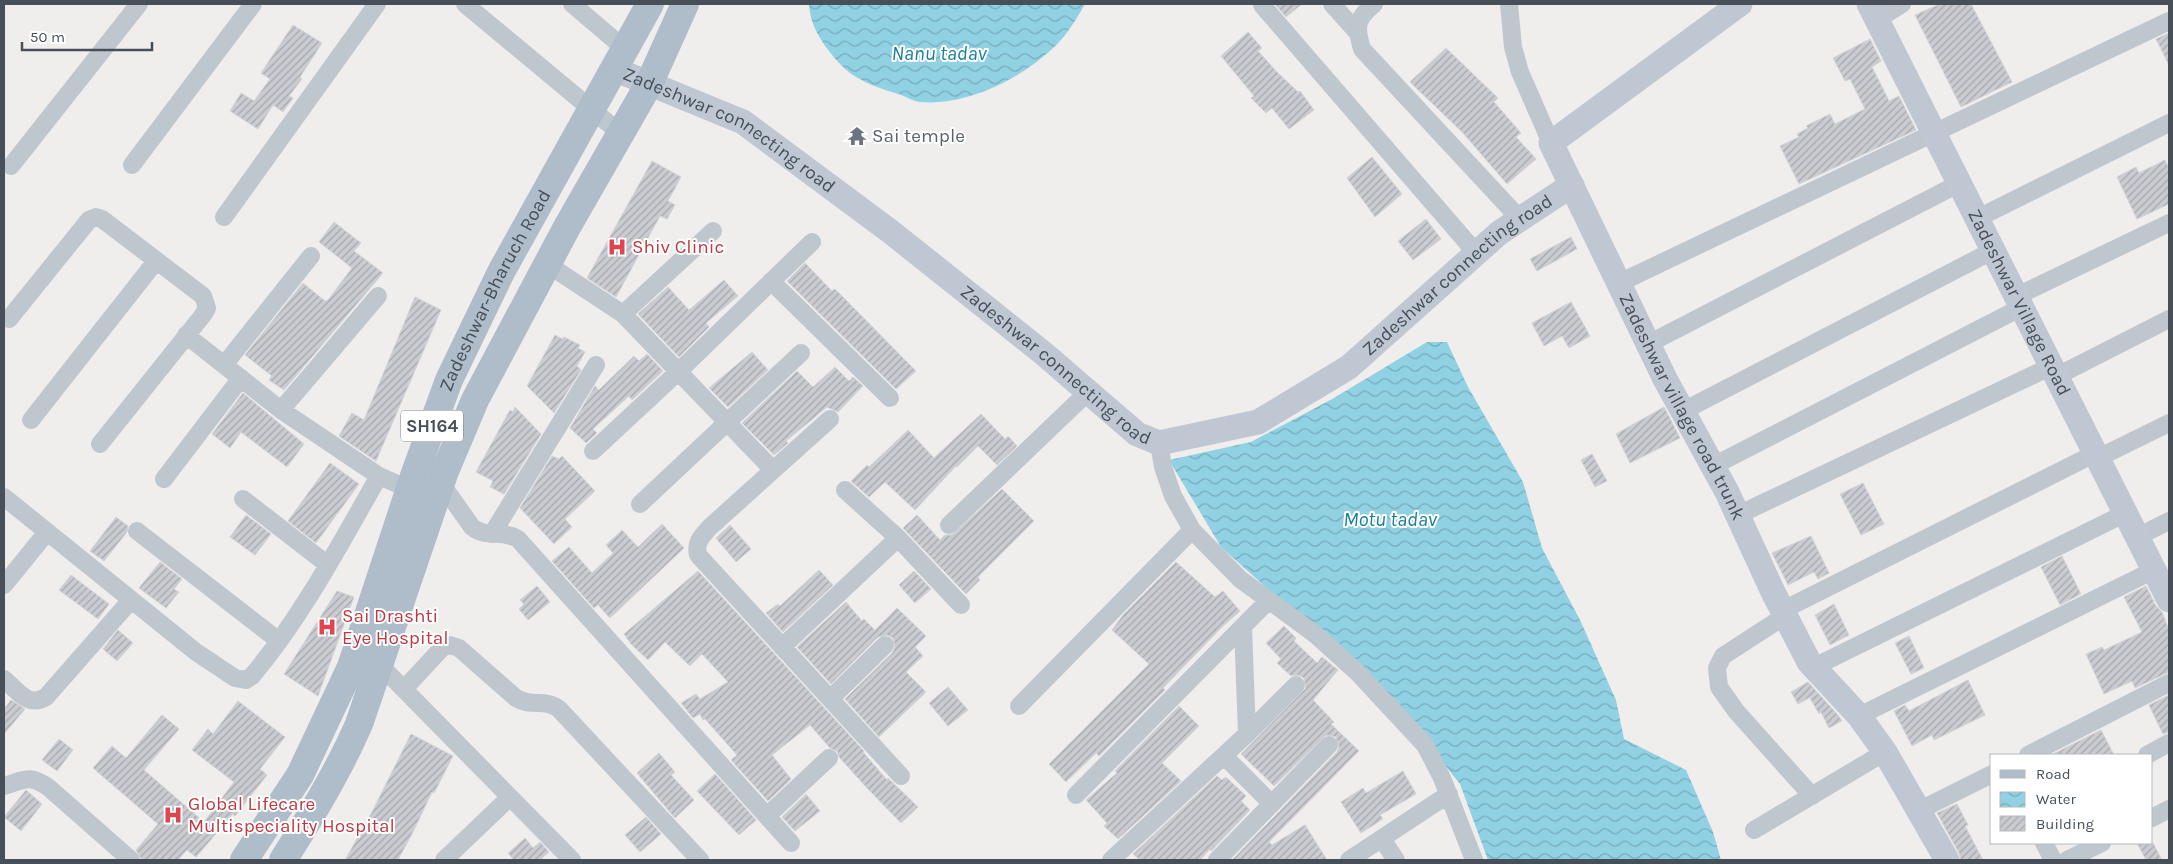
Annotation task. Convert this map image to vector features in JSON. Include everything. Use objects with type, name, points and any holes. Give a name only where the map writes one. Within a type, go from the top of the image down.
[{"type":"main road","name":"Zadeshwar-Bharuch Road","points":[[252,857],[300,775],[351,667],[409,489],[449,380],[501,272],[650,4]]},
{"type":"main road","name":"Zadeshwar-Bharuch Road","points":[[283,860],[318,805],[360,724],[441,483],[475,400],[547,264],[649,84],[685,4]]},
{"type":"street","points":[[11,166],[139,4]]},
{"type":"street","points":[[132,166],[253,4]]},
{"type":"street","points":[[224,217],[377,4]]},
{"type":"street","points":[[465,4],[620,133]]},
{"type":"street","points":[[572,4],[619,59]]},
{"type":"street","points":[[1332,4],[1356,32],[1362,48],[1520,219]]},
{"type":"street","points":[[1356,32],[1359,20],[1374,4]]},
{"type":"street","points":[[1510,4],[1513,47],[1520,72],[1551,143],[1740,4]]},
{"type":"street","points":[[1873,12],[1902,4]]},
{"type":"street","points":[[1262,5],[1477,254]]},
{"type":"street","name":"Zadeshwar Village Road","points":[[1873,12],[2169,600]]},
{"type":"street","points":[[1619,283],[2169,21]]},
{"type":"street","name":"Zadeshwar connecting road","points":[[619,59],[649,84],[743,122],[891,232],[1042,353],[1137,434],[1159,442],[1258,422],[1349,367],[1499,233],[1572,186]]},
{"type":"street","points":[[1978,218],[2169,123]]},
{"type":"street","name":"Zadeshwar village road trunk","points":[[1551,143],[1648,344],[1738,515],[1809,662],[1859,716],[1885,752],[1947,860]]},
{"type":"street","points":[[1648,344],[1960,183]]},
{"type":"street","points":[[9,320],[89,220],[96,217],[102,219],[203,296],[207,308],[203,315],[100,444]]},
{"type":"street","points":[[1713,466],[2169,223]]},
{"type":"street","points":[[623,314],[713,230]]},
{"type":"street","points":[[594,451],[680,371],[812,242]]},
{"type":"street","points":[[1683,411],[1994,250]]},
{"type":"street","points":[[224,365],[311,256]]},
{"type":"street","points":[[31,420],[156,261]]},
{"type":"street","points":[[547,264],[623,314],[680,371],[773,470]]},
{"type":"street","points":[[771,281],[890,398]]},
{"type":"street","points":[[281,410],[378,296]]},
{"type":"street","points":[[1738,515],[2169,319]]},
{"type":"street","points":[[186,335],[281,410],[379,476],[409,489]]},
{"type":"street","points":[[640,504],[801,354]]},
{"type":"street","points":[[492,534],[596,365]]},
{"type":"street","points":[[164,479],[241,378]]},
{"type":"street","points":[[949,525],[1088,392]]},
{"type":"street","points":[[830,419],[710,527],[698,540],[696,548],[698,555],[901,776]]},
{"type":"street","points":[[1812,796],[1736,711],[1719,687],[1717,668],[1723,656],[1784,613],[2097,456],[2169,423]]},
{"type":"street","points":[[1159,442],[1163,468],[1173,496],[1192,530],[1240,579],[1316,635],[1358,673],[1425,745],[1449,794],[1474,860]]},
{"type":"street","points":[[4,497],[196,652],[235,678],[246,680],[252,676],[279,641],[328,565],[379,476]]},
{"type":"street","points":[[441,483],[472,527],[478,532],[509,534],[518,539],[791,843]]},
{"type":"street","points":[[844,490],[898,538],[962,605]]},
{"type":"street","points":[[243,499],[328,565]]},
{"type":"street","points":[[1814,667],[2126,513]]},
{"type":"street","points":[[2138,536],[2169,521]]},
{"type":"street","points":[[1019,706],[1192,530]]},
{"type":"street","points":[[137,531],[279,641]]},
{"type":"street","points":[[4,585],[46,532]]},
{"type":"street","points":[[782,647],[898,538]]},
{"type":"street","points":[[1859,716],[2154,570]]},
{"type":"street","points":[[4,679],[30,701],[38,702],[46,697],[131,600]]},
{"type":"street","points":[[1076,795],[1268,601]]},
{"type":"street","points":[[1243,626],[1247,734]]},
{"type":"street","points":[[404,689],[443,647],[450,645],[459,648],[524,704],[552,704],[559,709],[700,860]]},
{"type":"street","points":[[830,699],[885,645]]},
{"type":"street","points":[[379,664],[572,860]]},
{"type":"street","points":[[2030,754],[2169,683]]},
{"type":"street","points":[[1112,860],[1296,686]]},
{"type":"street","points":[[2149,754],[2169,743]]},
{"type":"street","points":[[1217,860],[1329,745]]},
{"type":"street","points":[[1754,830],[1885,752]]},
{"type":"street","points":[[1224,756],[1272,804]]},
{"type":"street","points":[[767,816],[829,758]]},
{"type":"street","points":[[1918,811],[1990,775]]},
{"type":"street","points":[[4,786],[26,778],[35,778],[48,787],[131,860]]},
{"type":"street","points":[[1349,860],[1449,794]]},
{"type":"street","points":[[444,860],[509,798]]},
{"type":"street","points":[[2153,817],[2169,809]]},
{"type":"street","points":[[1382,839],[1396,860]]},
{"type":"street","points":[[2045,844],[2053,860]]},
{"type":"street","points":[[2067,860],[2100,844]]},
{"type":"water","name":"Nanu tadav","points":[[809,4],[1085,4],[1061,40],[1051,50],[1038,61],[1007,81],[990,89],[955,100],[920,102],[872,85],[845,69],[833,57],[819,36],[812,21]]},
{"type":"water","name":"Motu tadav","points":[[1427,342],[1447,342],[1468,387],[1523,482],[1542,548],[1580,620],[1616,700],[1624,739],[1686,770],[1713,832],[1721,860],[1488,860],[1460,784],[1396,704],[1221,547],[1169,460],[1251,442],[1334,398]]},
{"type":"building","points":[[1275,4],[1302,4],[1286,17]]},
{"type":"building","points":[[1940,4],[1971,4],[2012,82],[1961,107],[1915,15]]},
{"type":"building","points":[[293,25],[322,43],[300,77],[302,79],[289,96],[293,98],[283,112],[273,105],[258,129],[230,111],[241,93],[254,101],[270,79],[261,73]]},
{"type":"building","points":[[1248,32],[1262,48],[1258,51],[1298,92],[1300,91],[1314,110],[1289,129],[1272,108],[1266,113],[1251,98],[1254,96],[1221,56]]},
{"type":"building","points":[[2169,33],[2169,65],[2156,39]]},
{"type":"building","points":[[1870,39],[1881,61],[1872,67],[1889,101],[1899,96],[1916,130],[1799,184],[1780,146],[1799,137],[1797,134],[1808,128],[1806,126],[1830,114],[1835,124],[1865,109],[1850,79],[1845,81],[1833,58]]},
{"type":"building","points":[[1446,48],[1498,98],[1494,102],[1521,133],[1516,137],[1536,159],[1507,184],[1463,133],[1410,82]]},
{"type":"building","points":[[1372,157],[1402,194],[1375,217],[1347,178]]},
{"type":"building","points":[[2165,160],[2169,168],[2169,204],[2137,219],[2117,177],[2136,167],[2139,173]]},
{"type":"building","points":[[652,161],[681,177],[668,201],[675,205],[667,219],[660,216],[616,297],[587,278]]},
{"type":"building","points":[[1426,219],[1441,239],[1413,260],[1398,241]]},
{"type":"building","points":[[334,222],[361,243],[354,251],[383,273],[284,390],[269,380],[272,376],[245,355],[303,283],[325,301],[328,300],[352,268],[319,242]]},
{"type":"building","points":[[1571,237],[1577,249],[1537,271],[1530,259]]},
{"type":"building","points":[[805,263],[832,291],[835,289],[916,371],[896,389],[787,281]]},
{"type":"building","points":[[724,280],[738,296],[706,323],[709,327],[679,357],[638,314],[668,287],[689,310]]},
{"type":"building","points":[[415,297],[441,310],[376,461],[339,436],[352,413],[364,420]]},
{"type":"building","points":[[1571,302],[1590,336],[1569,348],[1562,336],[1544,346],[1532,323]]},
{"type":"building","points":[[555,335],[580,345],[578,348],[585,352],[577,366],[581,370],[554,413],[527,386]]},
{"type":"building","points":[[752,352],[768,370],[728,407],[709,388]]},
{"type":"building","points":[[647,354],[663,371],[632,400],[629,396],[593,429],[597,433],[586,443],[570,428],[595,386],[599,390],[634,356],[639,361]]},
{"type":"building","points":[[835,367],[849,381],[853,377],[863,386],[838,412],[827,407],[786,441],[788,443],[774,455],[742,423],[797,371],[813,387]]},
{"type":"building","points":[[243,393],[304,444],[287,467],[241,432],[230,448],[212,434]]},
{"type":"building","points":[[515,407],[541,434],[504,494],[490,487],[493,481],[476,472],[510,410],[513,412]]},
{"type":"building","points":[[1664,407],[1680,438],[1630,463],[1616,434]]},
{"type":"building","points":[[981,414],[1005,439],[1008,436],[1017,446],[997,465],[978,446],[956,466],[915,510],[885,482],[869,497],[851,481],[867,465],[869,467],[908,430],[934,458]]},
{"type":"building","points":[[1592,454],[1607,481],[1595,487],[1581,460]]},
{"type":"building","points":[[552,456],[559,459],[562,456],[595,491],[565,519],[572,527],[554,544],[520,508]]},
{"type":"building","points":[[330,463],[359,484],[316,543],[288,521]]},
{"type":"building","points":[[1863,483],[1884,524],[1861,535],[1840,494]]},
{"type":"building","points":[[1002,489],[1034,521],[978,577],[980,580],[966,594],[903,528],[917,515],[940,540],[945,535],[952,535]]},
{"type":"building","points":[[246,515],[271,534],[255,555],[230,537]]},
{"type":"building","points":[[116,517],[128,526],[127,532],[104,561],[90,551]]},
{"type":"building","points":[[662,524],[684,548],[610,618],[598,605],[594,608],[552,561],[569,547],[592,573],[613,553],[606,545],[622,530],[638,547]]},
{"type":"building","points":[[730,525],[751,549],[736,562],[716,538]]},
{"type":"building","points":[[1811,536],[1829,573],[1818,579],[1814,572],[1788,585],[1772,553]]},
{"type":"building","points":[[2062,556],[2081,594],[2060,605],[2041,567]]},
{"type":"building","points":[[160,562],[182,579],[174,589],[179,592],[166,608],[139,588]]},
{"type":"building","points":[[1176,562],[1215,597],[1223,591],[1240,611],[1221,628],[1163,688],[1165,690],[1099,756],[1096,753],[1066,782],[1049,764],[1149,664],[1112,630],[1123,615]]},
{"type":"building","points":[[819,570],[833,585],[783,632],[766,613],[778,604],[780,606]]},
{"type":"building","points":[[698,571],[864,751],[887,780],[888,778],[918,807],[901,823],[839,757],[837,751],[830,748],[810,725],[772,755],[791,779],[768,801],[731,760],[737,755],[705,719],[703,720],[700,714],[693,718],[681,703],[696,694],[700,699],[728,682],[702,654],[690,666],[665,642],[648,660],[631,644],[624,634]]},
{"type":"building","points":[[914,571],[931,589],[915,603],[899,585]]},
{"type":"building","points":[[71,575],[109,604],[98,619],[59,590]]},
{"type":"building","points":[[537,586],[550,602],[528,620],[519,609],[524,604],[520,600]]},
{"type":"building","points":[[2146,586],[2156,606],[2162,612],[2169,630],[2169,672],[2135,688],[2132,681],[2104,694],[2086,654],[2102,647],[2104,650],[2142,632],[2124,597]]},
{"type":"building","points":[[337,591],[354,597],[318,696],[284,674]]},
{"type":"building","points":[[846,602],[862,621],[864,619],[875,630],[897,608],[926,636],[915,647],[923,656],[906,672],[926,692],[879,737],[845,699],[892,653],[895,647],[893,638],[887,635],[878,637],[831,684],[797,647]]},
{"type":"building","points":[[1834,604],[1849,635],[1830,645],[1815,615]]},
{"type":"building","points":[[1284,626],[1296,638],[1294,641],[1317,663],[1322,657],[1338,670],[1313,700],[1334,722],[1331,724],[1359,751],[1269,842],[1272,845],[1305,825],[1327,860],[1232,860],[1337,752],[1339,747],[1336,737],[1326,735],[1274,786],[1241,754],[1306,688],[1304,678],[1298,675],[1291,676],[1277,663],[1281,659],[1266,643]]},
{"type":"building","points":[[118,630],[133,643],[117,661],[103,649]]},
{"type":"building","points":[[1909,636],[1924,668],[1911,674],[1895,643]]},
{"type":"building","points":[[1968,680],[1985,715],[1934,740],[1932,735],[1912,746],[1894,711],[1905,705],[1909,711]]},
{"type":"building","points":[[1808,682],[1818,693],[1798,704],[1791,692]]},
{"type":"building","points":[[948,687],[968,710],[948,726],[929,703]]},
{"type":"building","points":[[1818,693],[1842,721],[1829,728],[1821,712],[1819,714],[1810,698]]},
{"type":"building","points":[[2169,695],[2169,732],[2163,734],[2149,705]]},
{"type":"building","points":[[11,700],[25,709],[4,734],[4,709]]},
{"type":"building","points":[[238,701],[285,737],[260,769],[267,775],[235,816],[233,814],[196,857],[187,850],[178,860],[142,860],[136,850],[158,824],[93,768],[112,746],[126,758],[162,715],[179,729],[144,770],[204,822],[234,782],[192,750],[208,729],[213,734]]},
{"type":"building","points":[[1179,706],[1199,726],[1162,763],[1181,781],[1118,839],[1104,826],[1107,823],[1086,800],[1117,773],[1115,771]]},
{"type":"building","points":[[2101,730],[2113,754],[2053,754]]},
{"type":"building","points":[[411,734],[453,756],[434,793],[432,792],[398,860],[345,860],[372,812]]},
{"type":"building","points":[[59,739],[73,750],[57,771],[42,760]]},
{"type":"building","points":[[659,753],[675,772],[671,775],[694,800],[675,818],[637,773]]},
{"type":"building","points":[[1403,771],[1416,794],[1380,815],[1383,819],[1361,833],[1341,802],[1363,788],[1366,793]]},
{"type":"building","points":[[715,774],[756,820],[739,835],[697,791]]},
{"type":"building","points":[[1217,776],[1222,780],[1226,777],[1246,796],[1241,801],[1250,810],[1211,851],[1210,849],[1200,860],[1140,860],[1133,854]]},
{"type":"building","points":[[26,790],[42,804],[21,831],[4,817]]},
{"type":"building","points":[[806,794],[820,811],[795,831],[782,817]]},
{"type":"building","points":[[1957,804],[1968,825],[1965,826],[1983,860],[1961,860],[1937,813]]},
{"type":"building","points":[[646,817],[661,834],[640,852],[625,835]]},
{"type":"building","points":[[525,838],[533,848],[540,842],[549,852],[542,858],[544,860],[514,860],[508,853]]},
{"type":"building","points":[[2153,843],[2162,860],[2146,860],[2138,844]]},
{"type":"place","name":"Sai temple","points":[[857,136]]},
{"type":"place","name":"Shiv Clinic","points":[[617,247]]},
{"type":"place","name":"Sai Drashti Eye Hospital","points":[[327,627]]},
{"type":"place","name":"Global Lifecare Multispeciality Hospital","points":[[173,815]]}]
